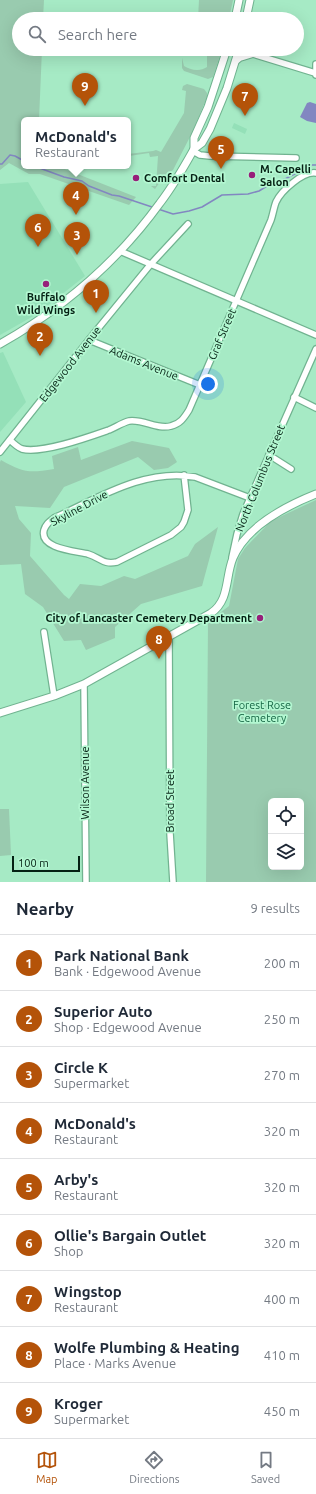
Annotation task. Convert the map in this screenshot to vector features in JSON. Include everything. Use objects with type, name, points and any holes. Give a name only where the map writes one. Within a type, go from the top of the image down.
[{"type":"main road","points":[[236,12],[239,0]]},
{"type":"main road","points":[[247,12],[250,0]]},
{"type":"main road","points":[[193,150],[194,138],[208,107],[225,56]]},
{"type":"main road","points":[[0,344],[34,323],[73,294],[120,251],[148,219],[162,201],[193,150],[202,143],[210,129],[225,93],[237,56]]},
{"type":"main road","points":[[232,559],[244,541],[258,526],[275,515],[316,494]]},
{"type":"main road","name":"North Columbus Street","points":[[0,713],[54,696],[84,684],[217,609],[224,598],[232,559]]},
{"type":"street","points":[[235,62],[240,58],[246,56]]},
{"type":"street","points":[[259,56],[316,75],[316,64]]},
{"type":"street","points":[[193,150],[200,155],[210,156],[296,158]]},
{"type":"street","name":"Graf Street","points":[[10,440],[18,448],[40,449],[86,438],[130,421],[143,422],[162,427],[175,425],[185,416],[200,385],[271,220],[276,203],[284,190],[306,174],[311,172],[316,173]]},
{"type":"street","name":"Edgewood Avenue","points":[[0,452],[88,340],[150,265],[188,224]]},
{"type":"street","points":[[120,251],[316,335]]},
{"type":"street","name":"Adams Avenue","points":[[88,340],[200,385]]},
{"type":"street","name":"North Columbus Street","points":[[232,559],[237,534],[250,498],[316,349]]},
{"type":"street","points":[[294,398],[316,408]]},
{"type":"street","points":[[269,455],[291,469]]},
{"type":"street","name":"Skyline Drive","points":[[184,475],[188,510],[181,527],[171,535],[117,562],[103,562],[90,555],[56,547],[46,540],[44,533],[45,527],[49,522],[118,488],[143,480],[184,475],[202,479],[250,498]]},
{"type":"street","points":[[44,632],[54,696]]},
{"type":"street","name":"Broad Street","points":[[169,637],[170,833],[172,882]]},
{"type":"street","name":"Wilson Avenue","points":[[84,684],[86,882]]},
{"type":"shaded area","points":[[234,123],[247,129],[245,134],[232,128]]},
{"type":"shaded area","points":[[28,182],[85,276],[37,314],[0,335],[0,184]]},
{"type":"shaded area","points":[[3,352],[26,402],[0,432],[0,353]]},
{"type":"green space","points":[[0,0],[44,0],[43,12],[12,12],[12,56],[42,56],[39,117],[21,117],[21,169],[65,169],[136,197],[129,205],[40,174],[29,174],[9,163],[0,170]]},
{"type":"green space","points":[[199,0],[233,0],[230,12],[198,12]]},
{"type":"green space","points":[[207,56],[220,56],[213,77],[208,79],[184,71],[182,68],[182,58],[184,66],[189,69],[198,70],[207,67]]},
{"type":"green space","points":[[187,84],[204,89],[207,93],[207,97],[193,131],[173,170],[165,175],[155,189],[151,186],[156,186],[158,156],[150,157],[149,153],[131,156],[131,154],[156,150],[161,152],[184,113],[186,91],[182,90],[183,86]]},
{"type":"green space","points":[[132,441],[169,448],[177,462],[168,468],[154,470],[138,457],[64,487],[50,508],[15,506],[19,519],[31,533],[30,556],[64,595],[69,599],[80,584],[101,586],[124,576],[135,579],[188,556],[195,544],[218,527],[202,586],[141,604],[115,627],[115,638],[86,650],[81,640],[64,641],[43,607],[25,594],[21,564],[0,565],[0,462],[1,460],[21,470],[27,471],[54,469],[52,456],[78,447],[81,460]]},
{"type":"green space","name":"Forest Rose Cemetery","points":[[316,500],[316,882],[206,882],[208,622],[229,606],[238,559],[245,548],[271,521]]},
{"type":"green space","points":[[0,809],[9,809],[11,855],[0,856]]},
{"type":"water","points":[[310,102],[316,104],[316,123],[307,121],[300,117],[307,103]]},
{"type":"waterway","points":[[0,164],[2,164],[10,155],[21,159]]},
{"type":"waterway","points":[[158,209],[173,214],[189,211],[202,207],[222,195],[248,194],[259,191],[272,183],[285,179],[312,165],[316,165]]},
{"type":"waterway","points":[[42,169],[64,177],[82,181],[89,186],[112,195],[152,207]]},
{"type":"place","name":"Kroger","points":[[85,106]]},
{"type":"place","name":"Wingstop","points":[[245,116]]},
{"type":"place","name":"Arby's","points":[[221,169]]},
{"type":"place","name":"M. Capelli Salon","points":[[252,175]]},
{"type":"place","name":"Comfort Dental","points":[[136,178]]},
{"type":"place","name":"McDonald's","points":[[76,215]]},
{"type":"place","name":"Ollie's Bargain Outlet","points":[[38,247]]},
{"type":"place","name":"Circle K","points":[[77,255]]},
{"type":"place","name":"Buffalo Wild Wings","points":[[46,284]]},
{"type":"place","name":"Park National Bank","points":[[96,313]]},
{"type":"place","name":"Superior Auto","points":[[40,356]]},
{"type":"place","name":"City of Lancaster Cemetery Department","points":[[260,618]]},
{"type":"place","name":"Wolfe Plumbing & Heating","points":[[159,659]]}]
